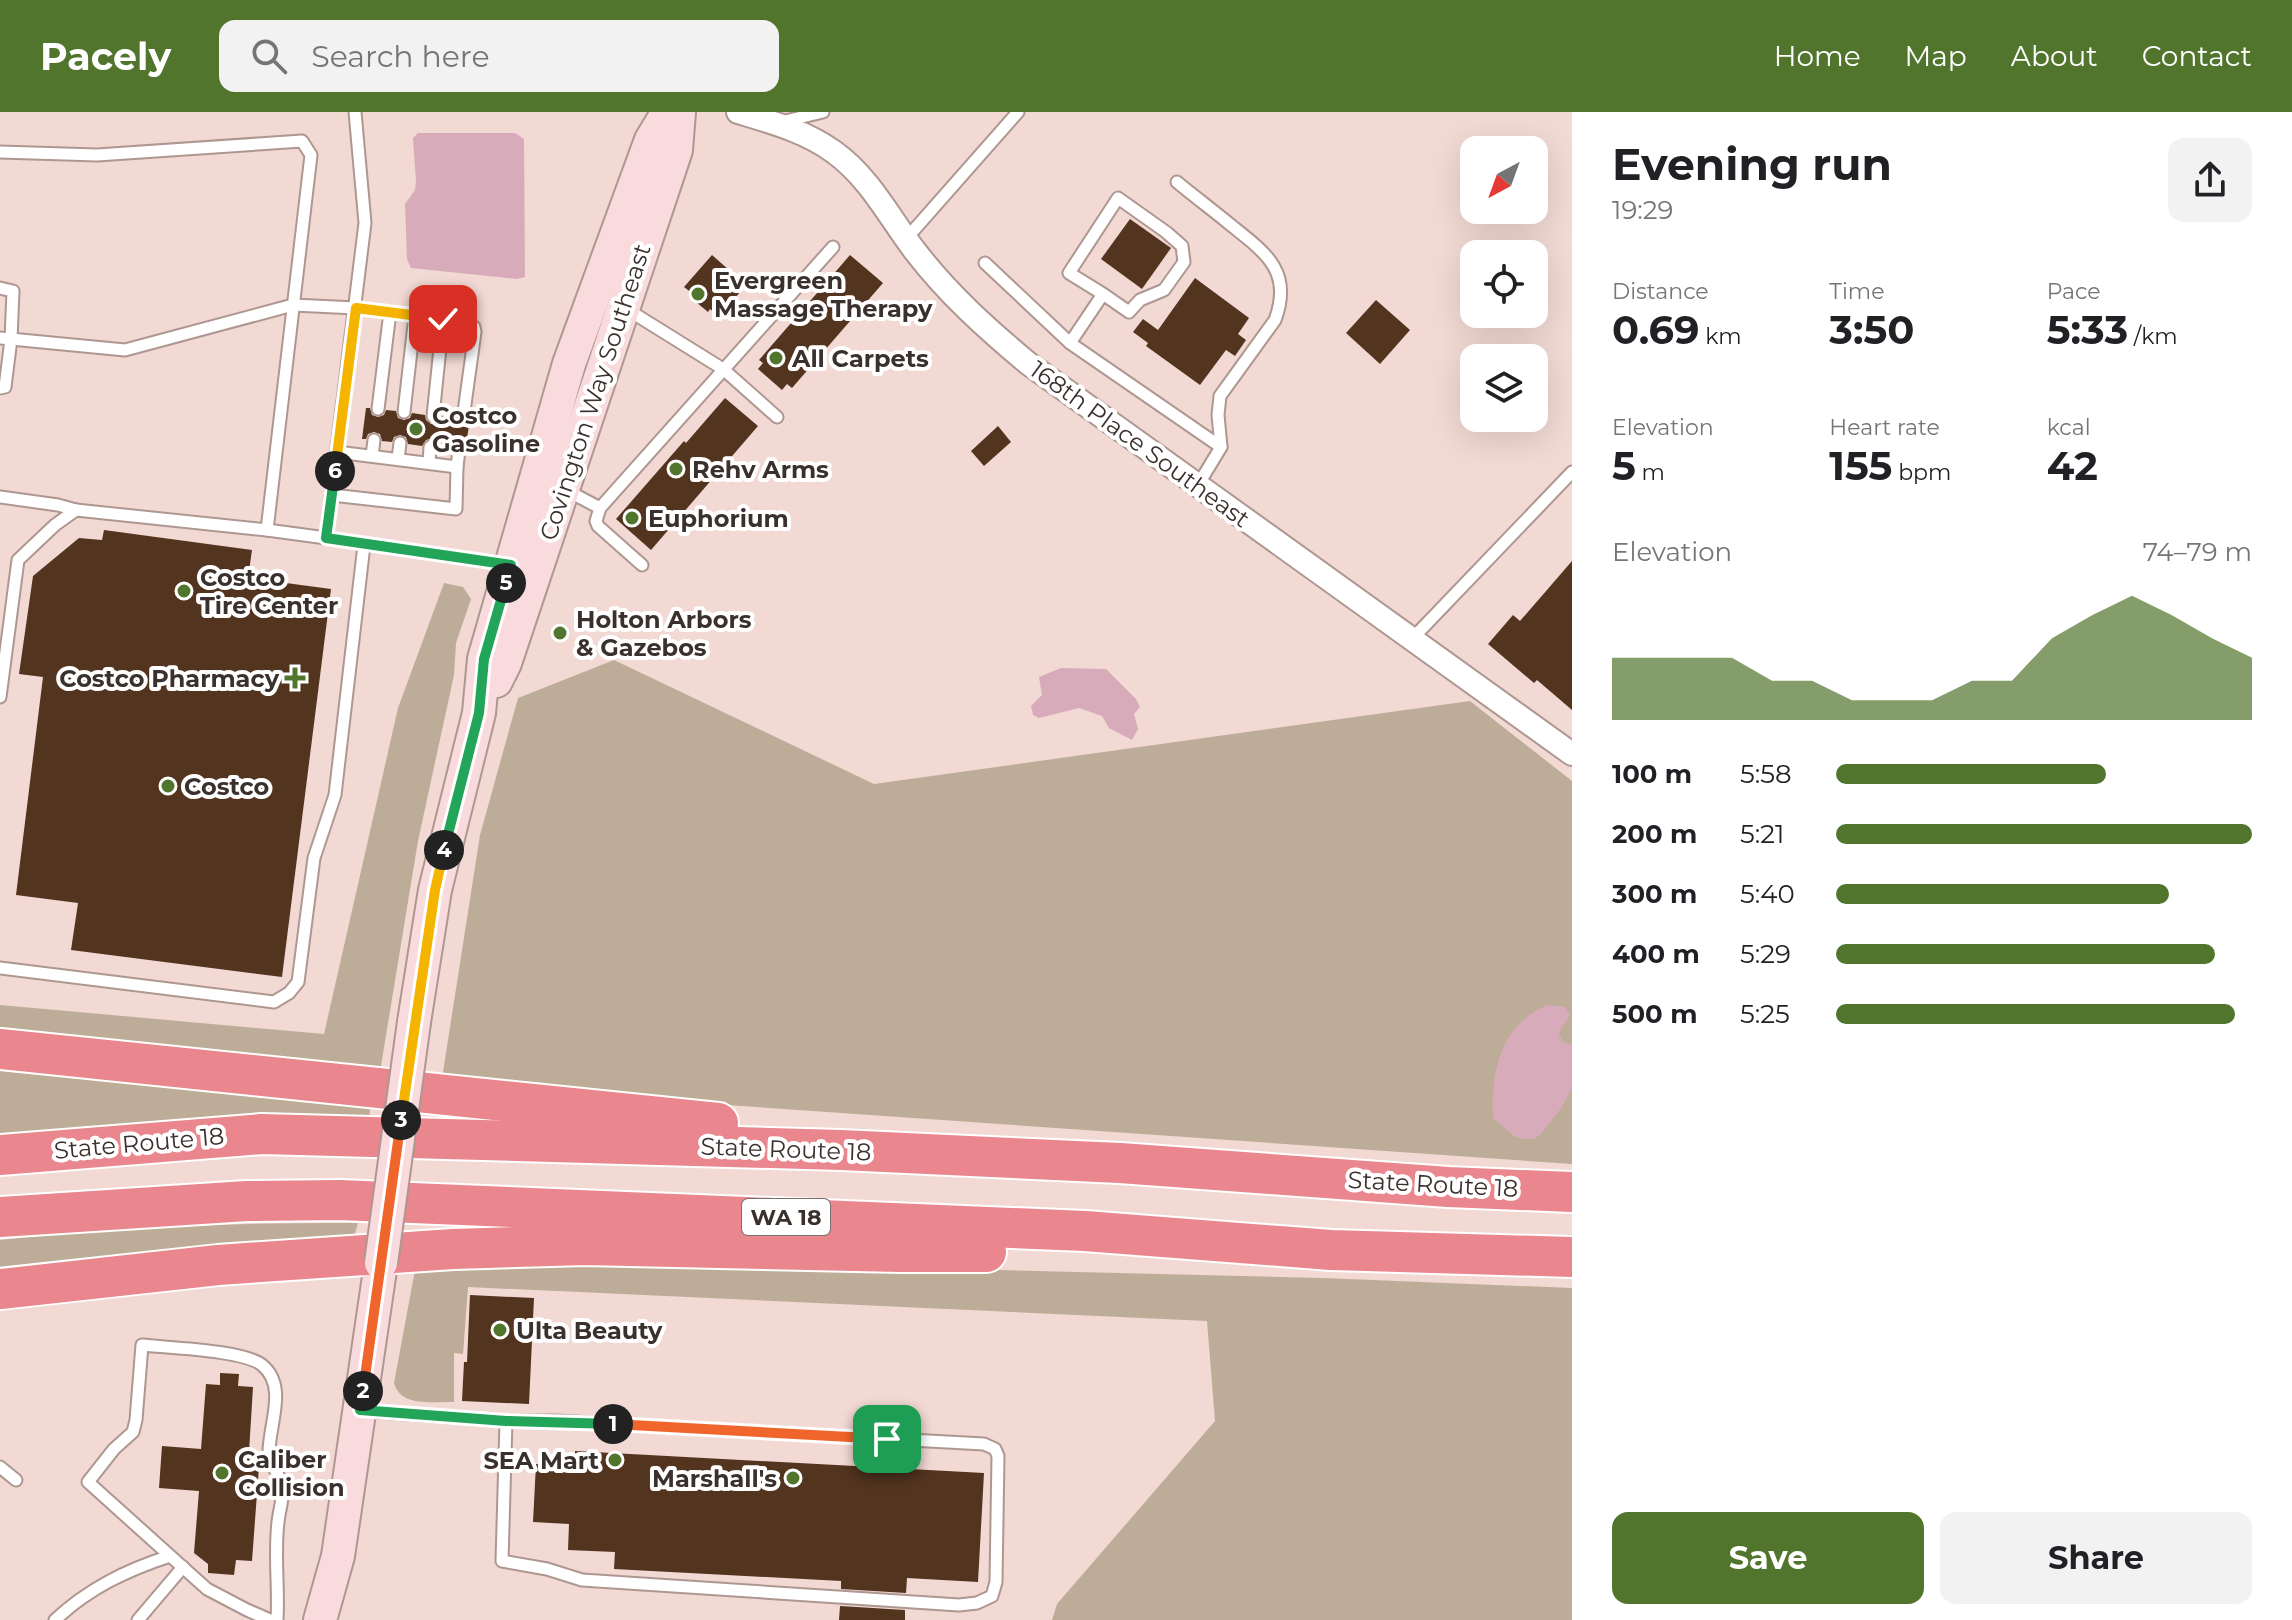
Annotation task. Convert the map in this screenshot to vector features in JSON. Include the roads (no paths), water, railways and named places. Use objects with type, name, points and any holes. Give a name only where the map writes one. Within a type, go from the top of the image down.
[{"type":"highway","points":[[0,1049],[1120,1163]]},
{"type":"highway","name":"State Route 18","points":[[0,1155],[262,1134],[826,1150],[1120,1163],[1448,1187],[1572,1192]]},
{"type":"highway","name":"WA 18","points":[[0,1217],[247,1201],[339,1200],[1085,1231],[1331,1250],[1572,1257]]},
{"type":"highway","points":[[0,1289],[218,1265],[453,1249],[585,1245],[901,1252],[1331,1250]]},
{"type":"street","name":"Covington Way Southeast","points":[[320,1620],[338,1556],[435,890],[479,713],[484,659],[569,364],[651,140],[668,112]]},
{"type":"street","name":"Covington Way Southeast","points":[[479,713],[505,663],[624,308],[676,150],[679,112]]},
{"type":"street","name":"168th Place Southeast","points":[[738,112],[800,132],[852,166],[942,283],[998,339],[1572,754]]},
{"type":"street","points":[[563,489],[555,488],[548,479],[565,420],[569,364]]},
{"type":"lane","points":[[326,538],[365,223],[355,112]]},
{"type":"lane","points":[[775,124],[823,112]]},
{"type":"lane","points":[[906,239],[1018,112]]},
{"type":"lane","points":[[0,152],[97,155],[302,141],[311,155],[267,530]]},
{"type":"lane","points":[[1177,182],[1263,251],[1275,267],[1281,285],[1275,320],[1220,396],[1221,447],[1198,485]]},
{"type":"lane","points":[[1118,198],[1182,246],[1184,262],[1164,290],[1140,300],[1129,312],[1103,294],[1069,273],[1118,198]]},
{"type":"lane","points":[[642,565],[598,526],[596,521],[600,508],[833,247]]},
{"type":"lane","points":[[985,263],[1070,343],[1221,447]]},
{"type":"lane","points":[[0,288],[13,291],[6,339],[5,387],[0,388]]},
{"type":"lane","points":[[1070,343],[1103,294]]},
{"type":"lane","points":[[6,339],[125,350],[293,305],[356,308],[467,323],[474,327],[475,332],[463,419]]},
{"type":"lane","points":[[624,308],[723,369],[777,417]]},
{"type":"lane","points":[[378,409],[390,312]]},
{"type":"lane","points":[[404,412],[415,316]]},
{"type":"lane","points":[[433,416],[443,319]]},
{"type":"lane","points":[[372,456],[374,440]]},
{"type":"lane","points":[[398,459],[400,443]]},
{"type":"lane","points":[[429,463],[430,447]]},
{"type":"lane","points":[[332,495],[456,509],[459,450]]},
{"type":"lane","points":[[337,452],[457,467]]},
{"type":"lane","points":[[1412,639],[1572,472]]},
{"type":"lane","points":[[563,489],[600,508]]},
{"type":"lane","points":[[0,497],[76,510],[267,530],[511,565]]},
{"type":"lane","points":[[0,697],[18,560],[76,510]]},
{"type":"lane","points":[[0,968],[274,1002],[289,993],[298,982],[314,858],[335,795],[364,545]]},
{"type":"lane","points":[[270,1620],[207,1589],[88,1482],[114,1449],[133,1432],[142,1345],[236,1355],[253,1359],[269,1372],[277,1391],[269,1457],[283,1487],[277,1524],[277,1620]]},
{"type":"lane","points":[[360,1410],[506,1421],[556,1421],[984,1444],[995,1449],[998,1456],[996,1582],[992,1596],[977,1603],[959,1605],[582,1580],[547,1569],[502,1561],[506,1421]]},
{"type":"lane","points":[[0,1467],[16,1480]]},
{"type":"lane","points":[[55,1620],[97,1586],[170,1556]]},
{"type":"lane","points":[[140,1619],[183,1567]]},
{"type":"place","name":"Evergreen Massage Therapy","points":[[698,294]]},
{"type":"place","name":"All Carpets","points":[[776,358]]},
{"type":"place","name":"Costco Gasoline","points":[[416,429]]},
{"type":"place","name":"Rehv Arms","points":[[676,469]]},
{"type":"place","name":"Euphorium","points":[[632,518]]},
{"type":"place","name":"Costco Tire Center","points":[[184,591]]},
{"type":"place","name":"Holton Arbors & Gazebos","points":[[560,633]]},
{"type":"place","name":"Costco Pharmacy","points":[[295,678]]},
{"type":"place","name":"Costco","points":[[168,786]]},
{"type":"place","name":"Ulta Beauty","points":[[500,1330]]},
{"type":"place","name":"SEA Mart","points":[[615,1460]]},
{"type":"place","name":"Caliber Collision","points":[[222,1473]]},
{"type":"place","name":"Marshall's","points":[[793,1478]]}]
